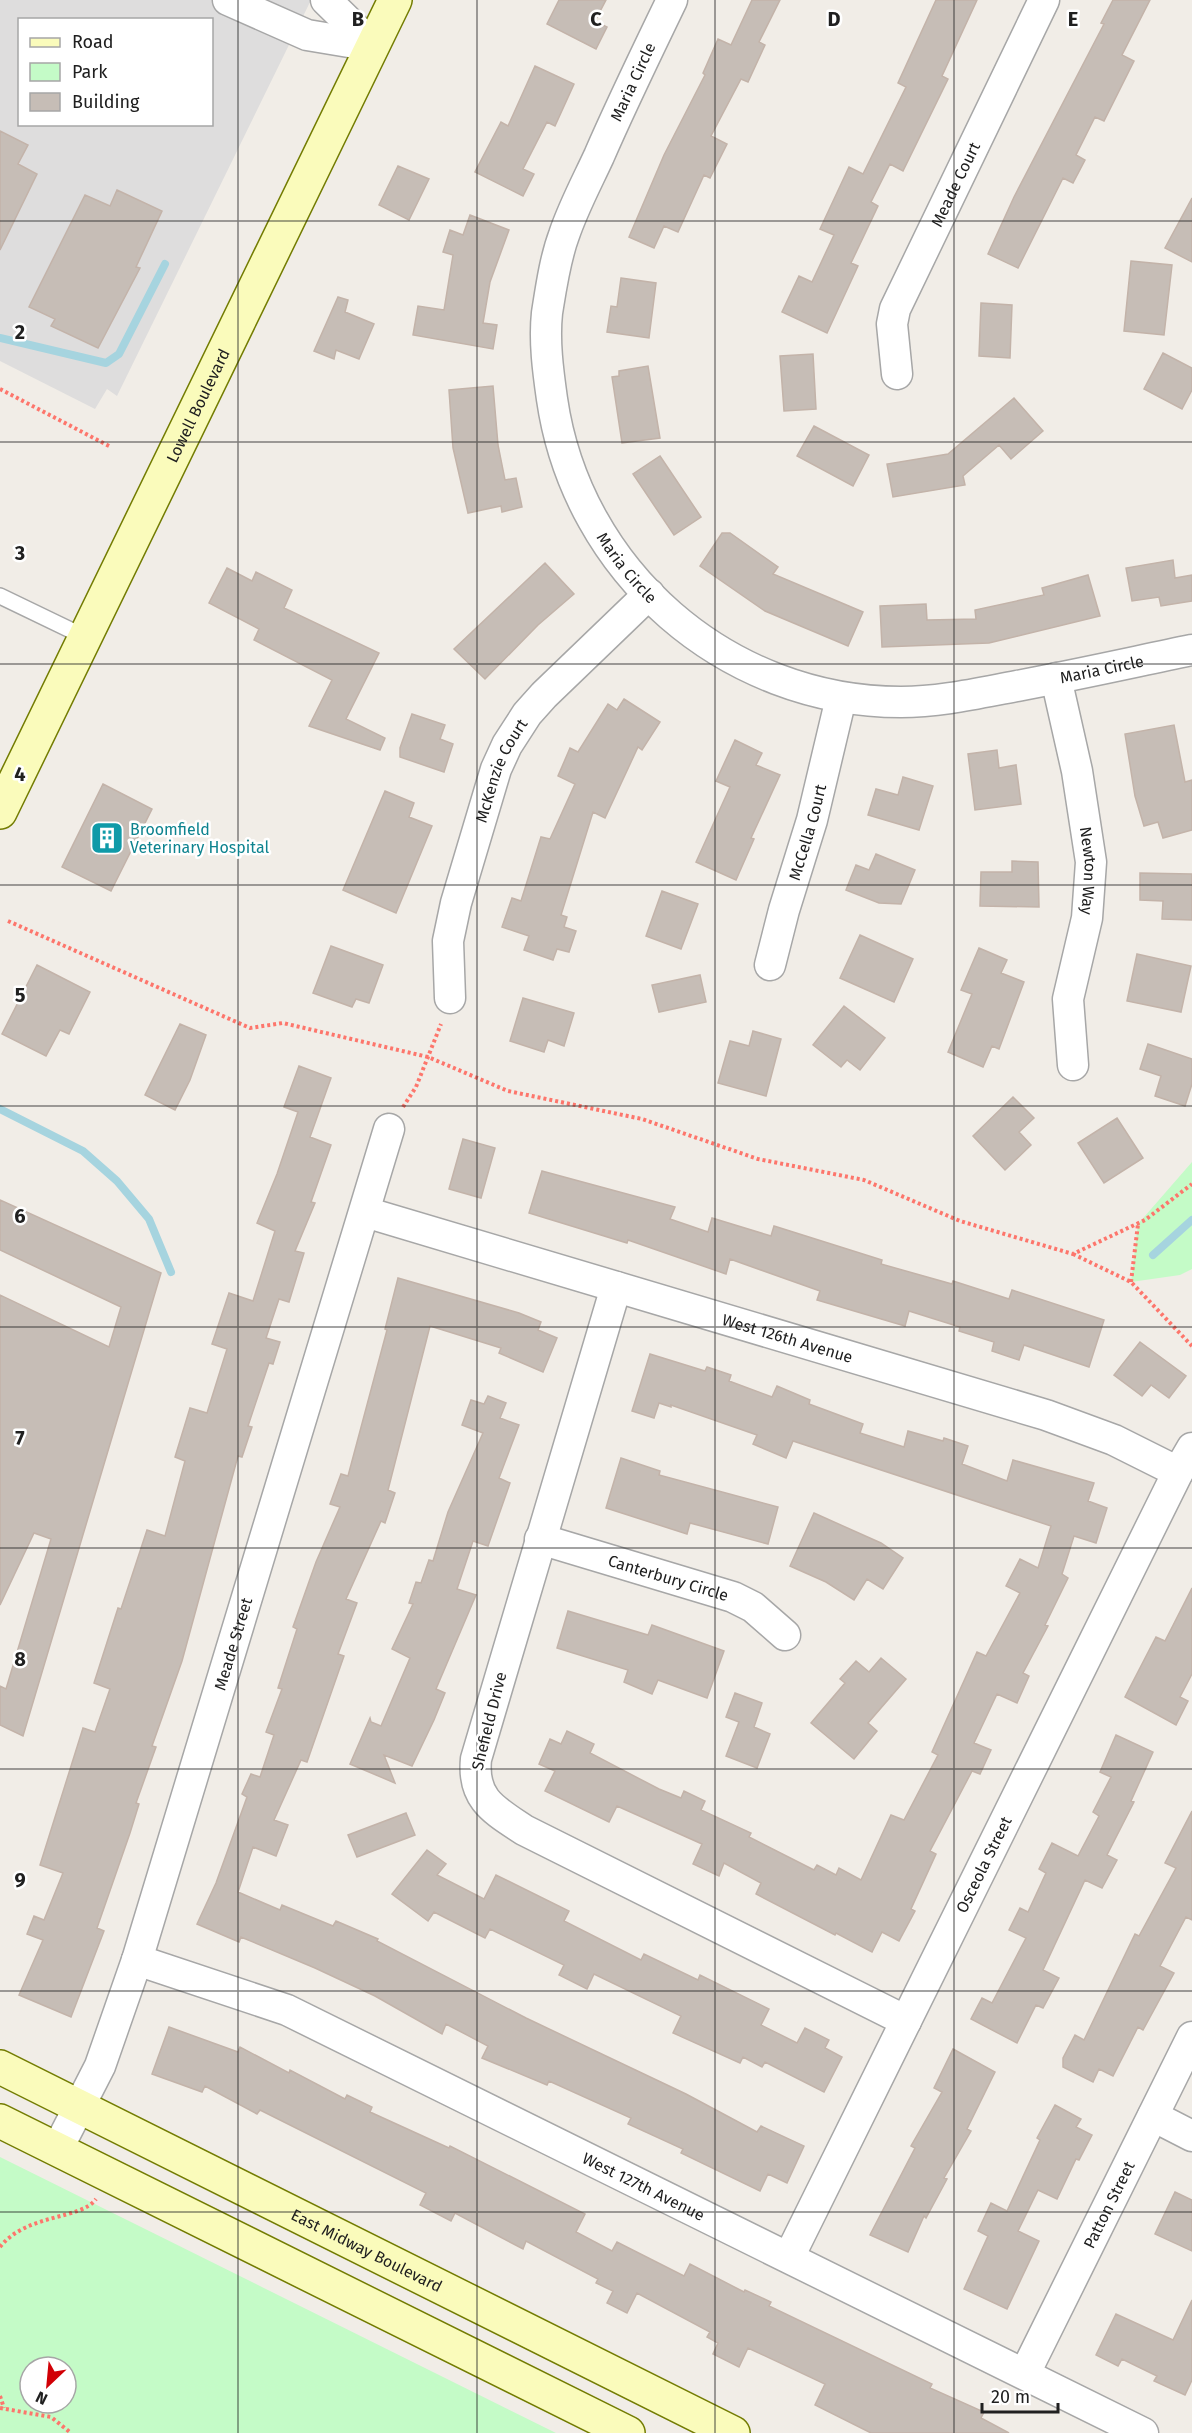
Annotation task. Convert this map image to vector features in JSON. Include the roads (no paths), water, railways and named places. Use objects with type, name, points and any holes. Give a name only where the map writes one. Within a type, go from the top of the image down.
[{"type":"main road","name":"Lowell Boulevard","points":[[0,812],[395,0]]},
{"type":"main road","name":"East Midway Boulevard","points":[[0,2067],[733,2433]]},
{"type":"main road","points":[[0,2121],[628,2433]]},
{"type":"street","points":[[228,0],[307,35],[373,46]]},
{"type":"street","points":[[326,0],[373,46]]},
{"type":"street","name":"Maria Circle","points":[[672,0],[563,236],[547,316],[547,365],[556,427],[569,472],[600,532],[628,572],[687,629],[738,663],[807,691],[841,698],[903,702],[963,696],[1192,650]]},
{"type":"street","name":"Meade Court","points":[[897,374],[892,324],[895,309],[1044,0]]},
{"type":"street","name":"McKenzie Court","points":[[450,998],[448,941],[456,903],[496,769],[507,746],[527,714],[544,695],[649,594]]},
{"type":"street","name":"Newton Way","points":[[1056,678],[1077,771],[1091,862],[1087,918],[1068,999],[1073,1065]]},
{"type":"street","name":"McCella Court","points":[[770,965],[784,910],[812,820],[841,698]]},
{"type":"street","name":"Meade Street","points":[[57,2150],[100,2066],[137,1960],[389,1129]]},
{"type":"street","name":"West 126th Avenue","points":[[365,1212],[1046,1414],[1114,1440],[1185,1460]]},
{"type":"street","name":"Shefield Drive","points":[[616,1287],[476,1759],[475,1774],[465,1794],[488,1803],[524,1830],[906,2020]]},
{"type":"street","name":"Osceola Street","points":[[789,2257],[1185,1460]]},
{"type":"street","name":"Canterbury Circle","points":[[540,1539],[733,1597],[753,1607],[785,1635]]},
{"type":"street","name":"West 127th Avenue","points":[[137,1960],[287,2010],[1143,2433]]},
{"type":"street","name":"Patton Street","points":[[1025,2373],[1192,2037]]},
{"type":"street","points":[[1153,2116],[1192,2136]]},
{"type":"lane","points":[[0,596],[85,637]]},
{"type":"waterway","points":[[0,338],[106,363],[119,354],[165,264]]},
{"type":"waterway","points":[[0,1109],[83,1151],[117,1181],[149,1219],[171,1272]]},
{"type":"waterway","points":[[1153,1255],[1192,1220]]},
{"type":"place","name":"Broomfield Veterinary Hospital","points":[[107,838]]}]
